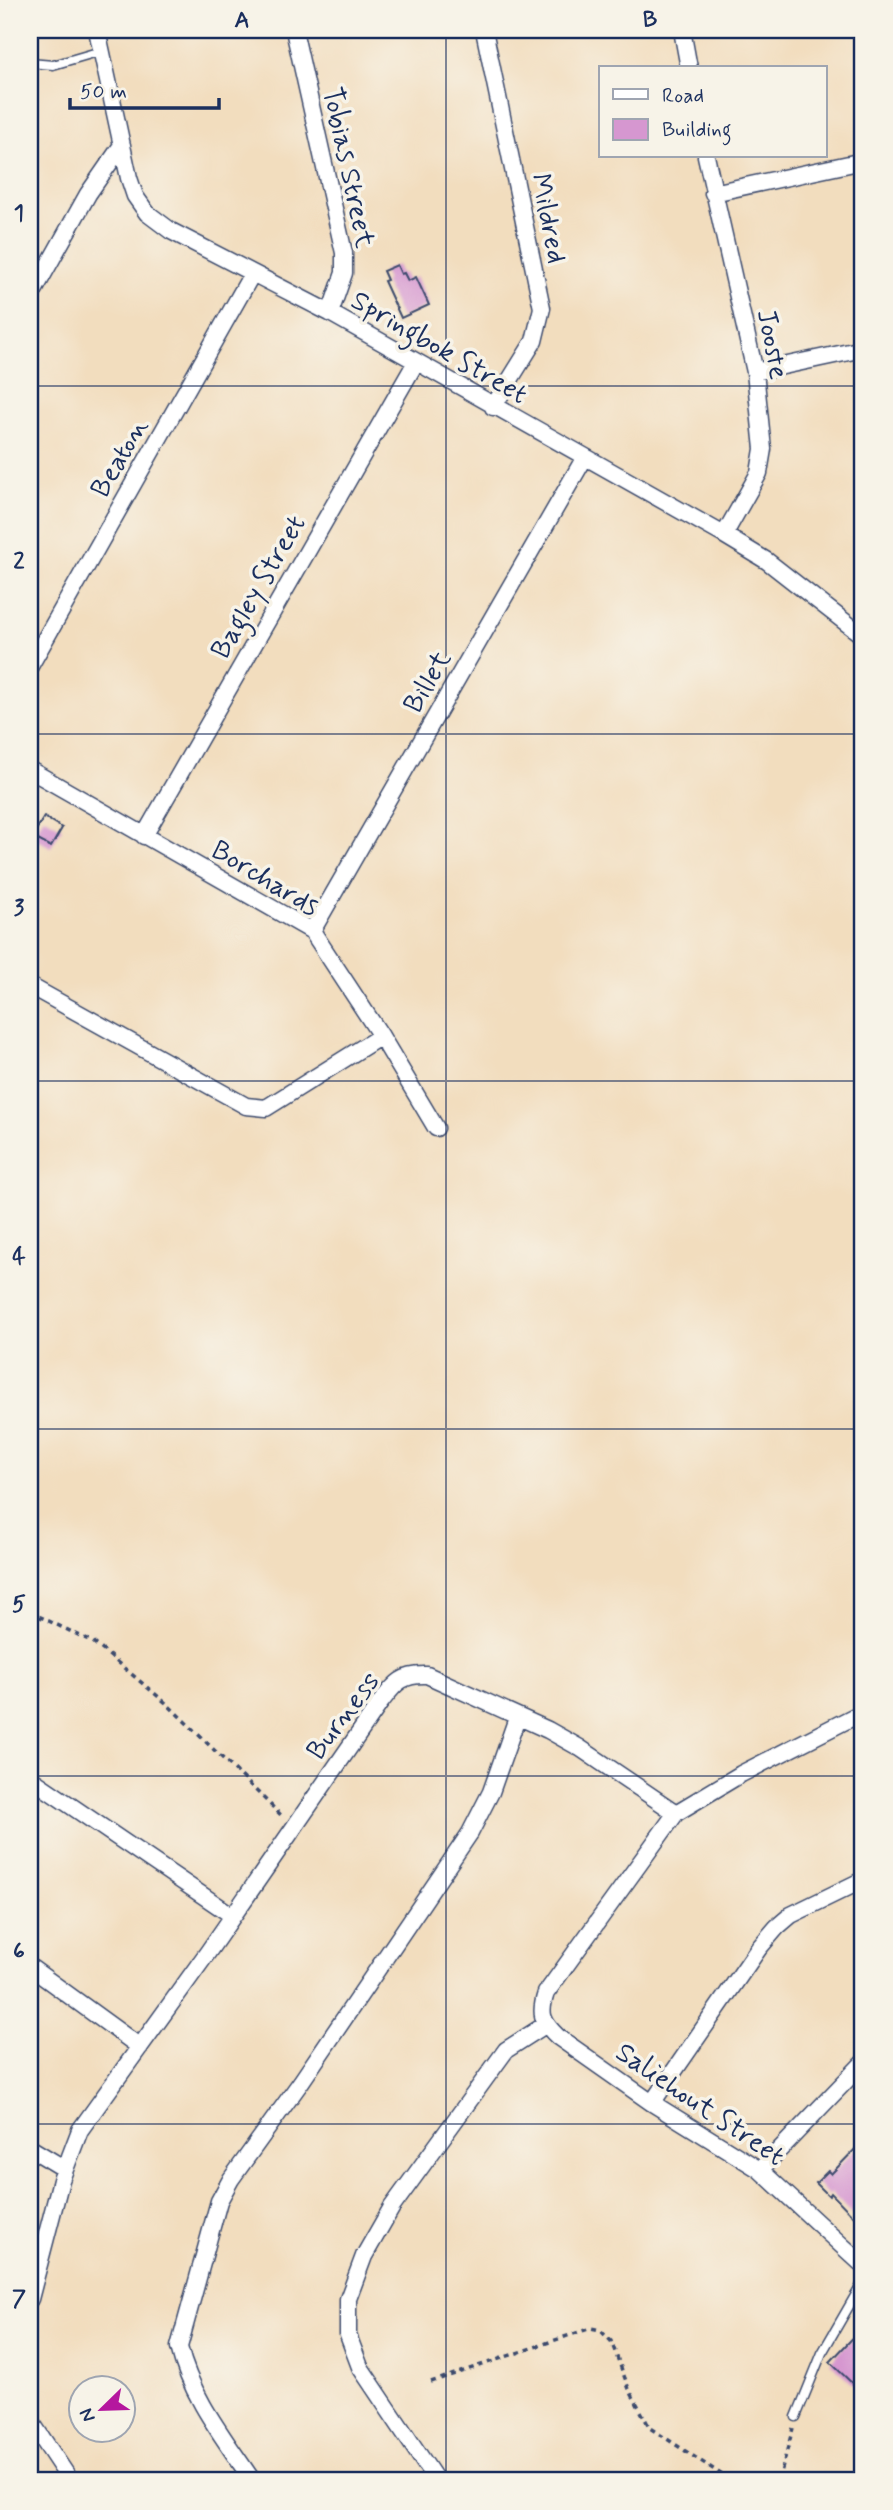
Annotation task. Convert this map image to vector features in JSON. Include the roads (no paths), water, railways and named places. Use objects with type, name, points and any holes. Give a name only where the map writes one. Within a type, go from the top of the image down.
[{"type":"street","name":"Springbok Street","points":[[97,30],[135,196],[147,213],[171,231],[330,313],[724,535],[776,568],[863,636]]},
{"type":"street","name":"Tobias Street","points":[[294,30],[344,253],[344,273],[330,313]]},
{"type":"street","name":"Mildred","points":[[484,30],[542,308],[534,341],[493,407]]},
{"type":"street","points":[[682,30],[689,66]]},
{"type":"street","points":[[30,298],[88,194],[122,145]]},
{"type":"street","name":"Jooste","points":[[706,158],[755,372],[763,449],[759,473],[724,535]]},
{"type":"street","points":[[713,193],[863,160]]},
{"type":"street","name":"Beaton","points":[[30,666],[252,274]]},
{"type":"street","points":[[755,372],[863,349]]},
{"type":"street","name":"Bagley Street","points":[[144,836],[416,362]]},
{"type":"street","name":"Billet","points":[[312,930],[585,457]]},
{"type":"street","name":"Borchards","points":[[30,770],[312,930],[382,1036],[436,1128]]},
{"type":"street","points":[[30,986],[246,1106],[266,1108],[382,1036]]},
{"type":"street","name":"Burness","points":[[30,2299],[65,2169],[80,2130],[392,1687],[412,1675],[427,1675],[548,1730],[580,1748],[676,1813]]},
{"type":"street","points":[[436,2480],[360,2367],[348,2335],[348,2299],[364,2256],[391,2207],[506,2050],[543,2020],[541,2007],[546,1993],[676,1813],[741,1774],[863,1712]]},
{"type":"street","points":[[252,2480],[195,2393],[184,2368],[179,2347],[219,2202],[231,2179],[301,2082],[470,1833],[491,1793],[517,1718]]},
{"type":"street","points":[[30,1778],[233,1916]]},
{"type":"street","points":[[652,2103],[759,1948],[777,1927],[791,1915],[863,1880]]},
{"type":"street","points":[[30,1967],[140,2047]]},
{"type":"street","name":"Saliehout Street","points":[[543,2020],[558,2037],[652,2103],[760,2170],[863,2265]]},
{"type":"street","points":[[760,2170],[863,2063]]},
{"type":"street","points":[[30,2148],[65,2169]]},
{"type":"street","points":[[30,2420],[70,2480]]},
{"type":"lane","points":[[30,63],[53,65],[101,51]]},
{"type":"lane","points":[[796,2417],[822,2353],[863,2283]]}]
